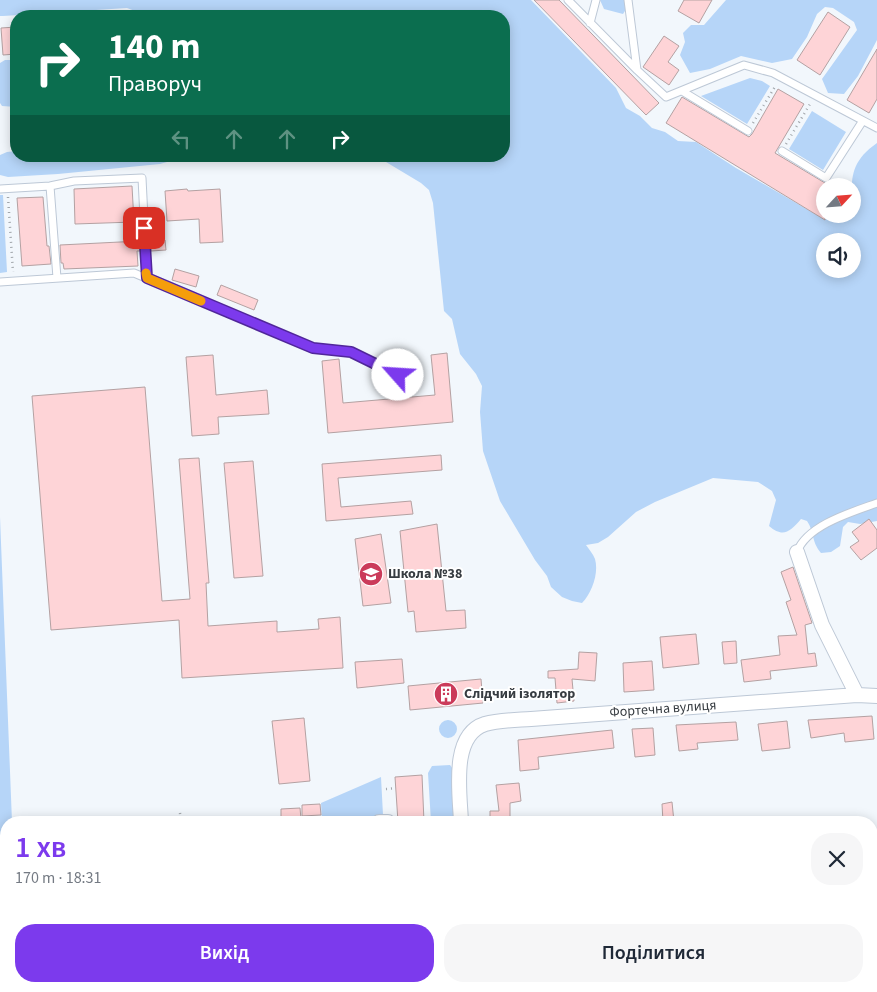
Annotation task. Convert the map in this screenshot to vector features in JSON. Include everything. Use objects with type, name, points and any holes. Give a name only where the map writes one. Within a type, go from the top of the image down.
[{"type":"street","points":[[797,552],[822,625],[857,695]]},
{"type":"street","name":"Фортечна вулиця","points":[[462,816],[461,750],[474,729],[493,722],[857,695],[877,696]]},
{"type":"lane","points":[[568,0],[666,97],[744,65],[773,73],[862,122],[877,128]]},
{"type":"lane","points":[[590,22],[596,0]]},
{"type":"lane","points":[[628,0],[637,70]]},
{"type":"lane","points":[[682,91],[748,131]]},
{"type":"lane","points":[[782,151],[826,178],[862,122]]},
{"type":"lane","points":[[4,188],[50,186],[74,181],[142,178],[147,278]]},
{"type":"lane","points":[[50,186],[57,278]]},
{"type":"lane","points":[[0,282],[134,273],[313,348],[351,352],[398,375]]},
{"type":"lane","points":[[797,552],[801,543],[808,535],[840,517],[877,504]]},
{"type":"path","points":[[748,131],[781,77]]},
{"type":"path","points":[[782,151],[814,96]]},
{"type":"path","points":[[4,188],[14,281]]},
{"type":"path","points":[[386,789],[396,788]]},
{"type":"shaded area","points":[[0,0],[531,0],[616,88],[626,108],[640,116],[652,128],[665,132],[678,141],[696,142],[736,168],[816,215],[816,223],[861,223],[861,178],[853,178],[853,174],[860,158],[877,143],[877,521],[860,524],[848,522],[843,527],[840,546],[831,552],[821,553],[807,521],[801,519],[786,532],[778,532],[769,526],[776,500],[772,491],[758,482],[713,478],[636,512],[608,537],[598,543],[586,545],[595,559],[596,570],[592,588],[582,603],[562,597],[551,587],[547,576],[535,560],[500,501],[483,451],[480,412],[482,386],[476,374],[460,354],[452,319],[444,311],[433,203],[429,190],[421,183],[386,162],[510,162],[510,10],[132,10],[127,8],[10,10],[10,15],[0,16]]},
{"type":"shaded area","points":[[600,0],[632,0],[623,14],[604,9]]},
{"type":"shaded area","points":[[726,0],[877,0],[877,40],[858,76],[844,94],[828,93],[822,79],[857,30],[854,22],[833,8],[825,7],[817,14],[807,37],[792,59],[772,63],[741,56],[710,69],[690,73],[680,55],[685,42],[683,33],[691,25],[704,25]]},
{"type":"shaded area","points":[[10,60],[10,107],[2,106],[0,103],[0,63]]},
{"type":"shaded area","points":[[750,78],[762,81],[770,86],[747,124],[701,96]]},
{"type":"shaded area","points":[[812,111],[846,132],[823,170],[789,149]]},
{"type":"shaded area","points":[[10,152],[10,162],[167,162],[58,174],[8,177],[0,175],[0,155]]},
{"type":"shaded area","points":[[0,195],[3,195],[7,272],[0,273]]},
{"type":"shaded area","points":[[0,517],[12,816],[0,816]]},
{"type":"shaded area","points":[[444,720],[452,720],[457,725],[455,736],[444,738],[439,733],[439,725]]},
{"type":"shaded area","points":[[450,765],[456,773],[456,816],[431,816],[428,773],[432,766]]},
{"type":"shaded area","points":[[381,777],[382,816],[322,816],[321,803]]},
{"type":"building","points":[[534,0],[559,0],[659,103],[646,115]]},
{"type":"building","points":[[684,0],[712,0],[699,23],[678,11]]},
{"type":"building","points":[[828,12],[850,27],[820,75],[797,60]]},
{"type":"building","points":[[10,27],[10,54],[3,55],[1,28]]},
{"type":"building","points":[[664,36],[679,46],[668,62],[679,70],[669,85],[643,67]]},
{"type":"building","points":[[877,49],[877,99],[869,113],[847,100]]},
{"type":"building","points":[[778,89],[804,104],[775,153],[817,178],[816,215],[666,123],[682,97],[749,137]]},
{"type":"building","points":[[132,186],[134,222],[75,224],[74,189]]},
{"type":"building","points":[[187,189],[188,191],[220,189],[223,242],[200,243],[199,219],[167,221],[165,191]]},
{"type":"building","points":[[43,197],[47,246],[49,246],[51,264],[22,266],[17,198]]},
{"type":"building","points":[[165,240],[166,250],[151,251],[150,241]]},
{"type":"building","points":[[140,241],[140,251],[137,251],[138,266],[64,269],[63,263],[61,263],[60,245]]},
{"type":"building","points":[[175,269],[199,276],[196,287],[172,280]]},
{"type":"building","points":[[221,285],[258,300],[254,310],[217,295]]},
{"type":"building","points":[[447,353],[453,422],[328,433],[322,361],[339,359],[343,403],[435,395],[431,355]]},
{"type":"building","points":[[213,355],[216,395],[267,390],[269,414],[218,417],[219,434],[192,436],[186,357]]},
{"type":"building","points":[[145,387],[162,601],[190,599],[179,459],[199,458],[209,583],[206,583],[208,626],[277,621],[277,632],[319,629],[318,619],[340,617],[343,668],[182,678],[179,620],[51,630],[32,396]]},
{"type":"building","points":[[441,455],[442,470],[338,478],[341,507],[411,501],[413,514],[326,521],[322,464]]},
{"type":"building","points":[[253,461],[263,576],[234,578],[224,463]]},
{"type":"building","points":[[869,519],[877,530],[877,548],[861,560],[850,547],[859,541],[852,532]]},
{"type":"building","points":[[437,524],[446,611],[465,610],[466,628],[416,632],[414,611],[408,612],[400,531]]},
{"type":"building","points":[[381,534],[391,603],[363,606],[355,539]]},
{"type":"building","points":[[793,567],[812,623],[805,625],[808,654],[815,653],[817,666],[770,671],[771,679],[744,682],[741,660],[780,655],[778,636],[797,635],[786,602],[791,600],[781,572]]},
{"type":"building","points":[[696,634],[699,664],[663,668],[660,637]]},
{"type":"building","points":[[736,641],[737,663],[724,664],[722,642]]},
{"type":"building","points":[[579,652],[597,653],[595,681],[572,679],[574,701],[557,703],[555,678],[548,678],[548,671],[578,669]]},
{"type":"building","points":[[402,659],[404,683],[357,688],[355,662]]},
{"type":"building","points":[[652,661],[654,690],[624,692],[623,663]]},
{"type":"building","name":"Слідчий ізолятор","points":[[481,679],[483,703],[410,710],[408,686]]},
{"type":"building","points":[[872,716],[874,739],[845,742],[844,733],[811,738],[808,720]]},
{"type":"building","points":[[304,718],[310,781],[279,784],[272,721]]},
{"type":"building","points":[[787,721],[790,748],[762,751],[758,724]]},
{"type":"building","points":[[736,722],[738,740],[697,743],[698,749],[679,751],[676,725]]},
{"type":"building","points":[[653,728],[655,755],[635,757],[632,729]]},
{"type":"building","points":[[612,730],[614,748],[538,757],[539,769],[520,771],[518,740]]},
{"type":"building","points":[[422,775],[424,816],[398,816],[395,777]]},
{"type":"building","points":[[519,783],[521,801],[510,803],[510,816],[490,816],[490,811],[499,811],[496,785]]},
{"type":"building","points":[[672,802],[673,816],[663,816],[662,804]]},
{"type":"building","points":[[320,804],[321,815],[302,816],[302,805]]},
{"type":"building","points":[[300,808],[301,816],[281,816],[281,809]]},
{"type":"slow traffic","points":[[146,273],[147,278],[201,301]]},
{"type":"place","name":"Школа №38","points":[[371,574]]},
{"type":"place","name":"Слідчий ізолятор","points":[[446,694]]},
{"type":"route","points":[[144,228],[147,278],[313,348],[351,352],[398,375]]}]
